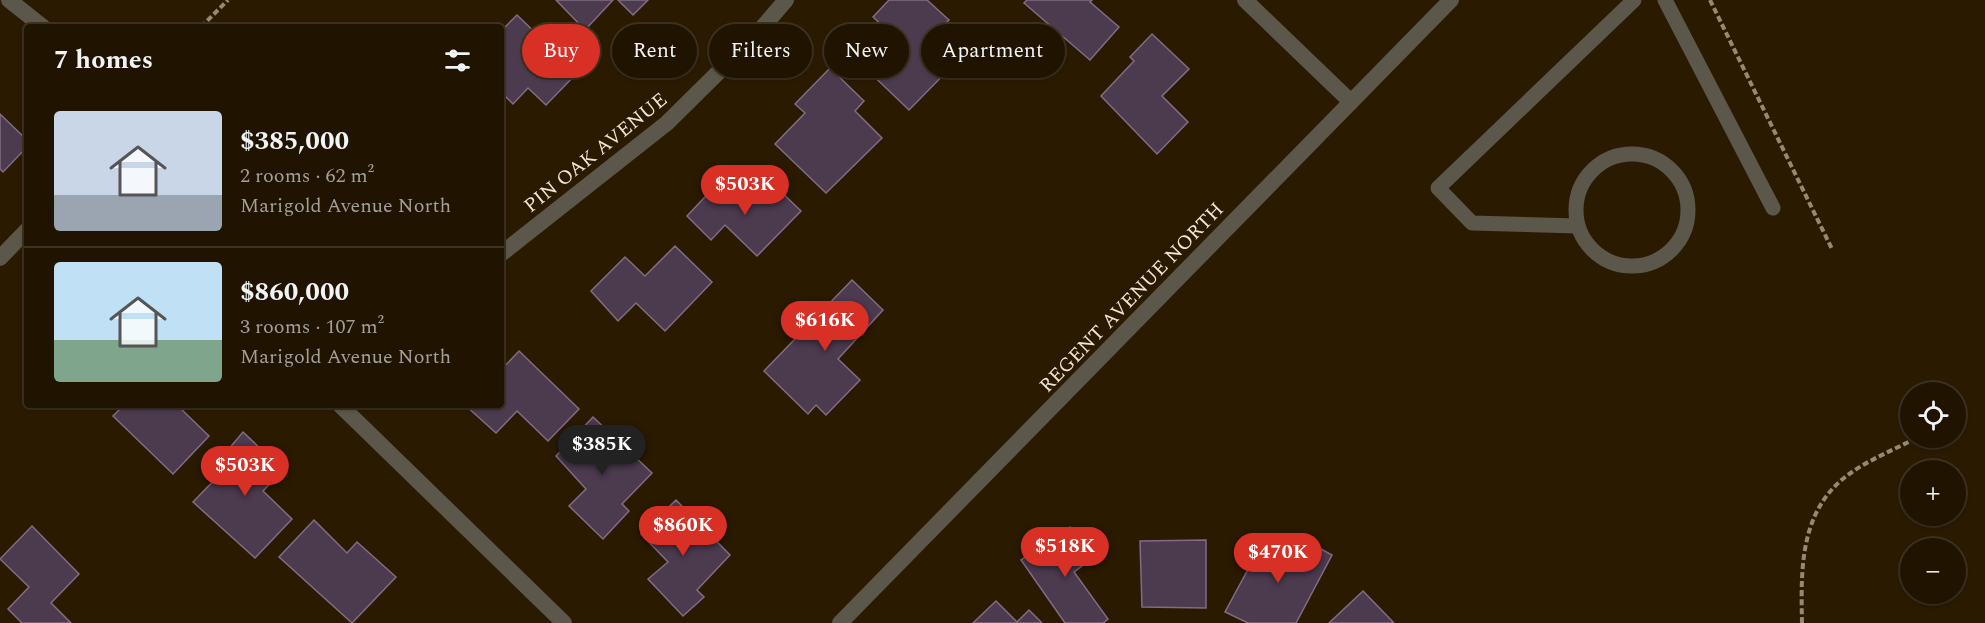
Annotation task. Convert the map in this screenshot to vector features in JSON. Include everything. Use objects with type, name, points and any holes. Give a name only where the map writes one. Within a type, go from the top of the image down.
[{"type":"street","points":[[9,0],[39,24]]},
{"type":"street","name":"PIN OAK AVENUE","points":[[504,252],[667,123],[755,36],[786,0]]},
{"type":"street","points":[[1245,0],[1351,102]]},
{"type":"street","name":"REGENT AVENUE NORTH","points":[[840,623],[1451,0]]},
{"type":"street","points":[[0,258],[24,233]]},
{"type":"street","points":[[343,408],[564,623]]},
{"type":"lane","points":[[1578,226],[1472,223],[1438,188],[1634,0]]},
{"type":"lane","points":[[1665,0],[1773,208]]},
{"type":"lane","points":[[1635,154],[1654,158],[1670,169],[1682,184],[1688,202],[1688,221],[1680,240],[1668,254],[1651,264],[1632,267],[1614,264],[1598,255],[1586,243],[1578,226],[1576,209],[1579,191],[1588,176],[1601,164],[1617,156],[1635,154]]},
{"type":"path","points":[[204,24],[228,0]]},
{"type":"path","points":[[1710,0],[1832,249]]},
{"type":"path","points":[[1802,623],[1801,565],[1804,544],[1826,499],[1842,480],[1861,466],[1900,446]]},
{"type":"building","points":[[556,0],[613,0],[591,24],[579,24]]},
{"type":"building","points":[[618,0],[648,0],[633,15]]},
{"type":"building","points":[[889,0],[927,0],[949,20],[945,24],[921,24],[921,78],[940,78],[909,110],[876,78],[909,78],[909,24],[880,24],[873,17]]},
{"type":"building","points":[[1027,0],[1092,0],[1090,2],[1119,27],[1090,60],[1065,38],[1065,24],[1048,24],[1024,3]]},
{"type":"building","points":[[517,15],[526,24],[522,24],[522,78],[572,78],[546,105],[528,88],[513,104],[506,97],[504,99],[504,28]]},
{"type":"building","points":[[1152,34],[1189,69],[1162,96],[1188,122],[1157,154],[1101,96],[1134,61],[1130,57]]},
{"type":"building","points":[[824,74],[824,78],[840,78],[864,101],[855,111],[882,138],[826,193],[775,144],[805,113],[795,104]]},
{"type":"building","points":[[0,114],[24,137],[24,150],[3,172],[0,169]]},
{"type":"building","points":[[720,181],[735,195],[740,189],[755,203],[773,184],[801,211],[757,256],[725,225],[711,240],[687,216]]},
{"type":"building","points":[[675,246],[712,282],[665,331],[636,303],[618,321],[591,291],[625,257],[645,276]]},
{"type":"building","points":[[852,280],[883,310],[838,359],[860,380],[826,415],[816,405],[808,414],[764,371]]},
{"type":"building","points":[[519,351],[579,409],[548,441],[517,411],[496,433],[468,408],[504,408],[504,367]]},
{"type":"building","points":[[121,408],[180,408],[209,436],[173,474],[113,416]]},
{"type":"building","points":[[593,417],[652,473],[622,504],[629,511],[603,539],[569,506],[586,489],[556,456]]},
{"type":"building","points":[[243,432],[283,470],[263,491],[292,519],[255,558],[193,502],[224,470],[217,463]]},
{"type":"building","points":[[676,500],[730,555],[697,590],[704,597],[683,616],[648,579],[668,562],[641,534]]},
{"type":"building","points":[[314,520],[347,553],[357,542],[396,577],[352,623],[279,557]]},
{"type":"building","points":[[32,526],[79,574],[51,603],[71,623],[22,623],[8,609],[29,587],[0,559]]},
{"type":"building","points":[[1070,527],[1092,559],[1074,572],[1108,619],[1103,623],[1065,623],[1021,560]]},
{"type":"building","points":[[1265,538],[1295,556],[1303,539],[1332,555],[1296,623],[1248,623],[1225,612]]},
{"type":"building","points":[[1206,540],[1206,608],[1142,607],[1140,541]]},
{"type":"building","points":[[1363,591],[1394,623],[1329,623]]},
{"type":"building","points":[[996,601],[1017,622],[1029,610],[1042,623],[973,623]]}]
